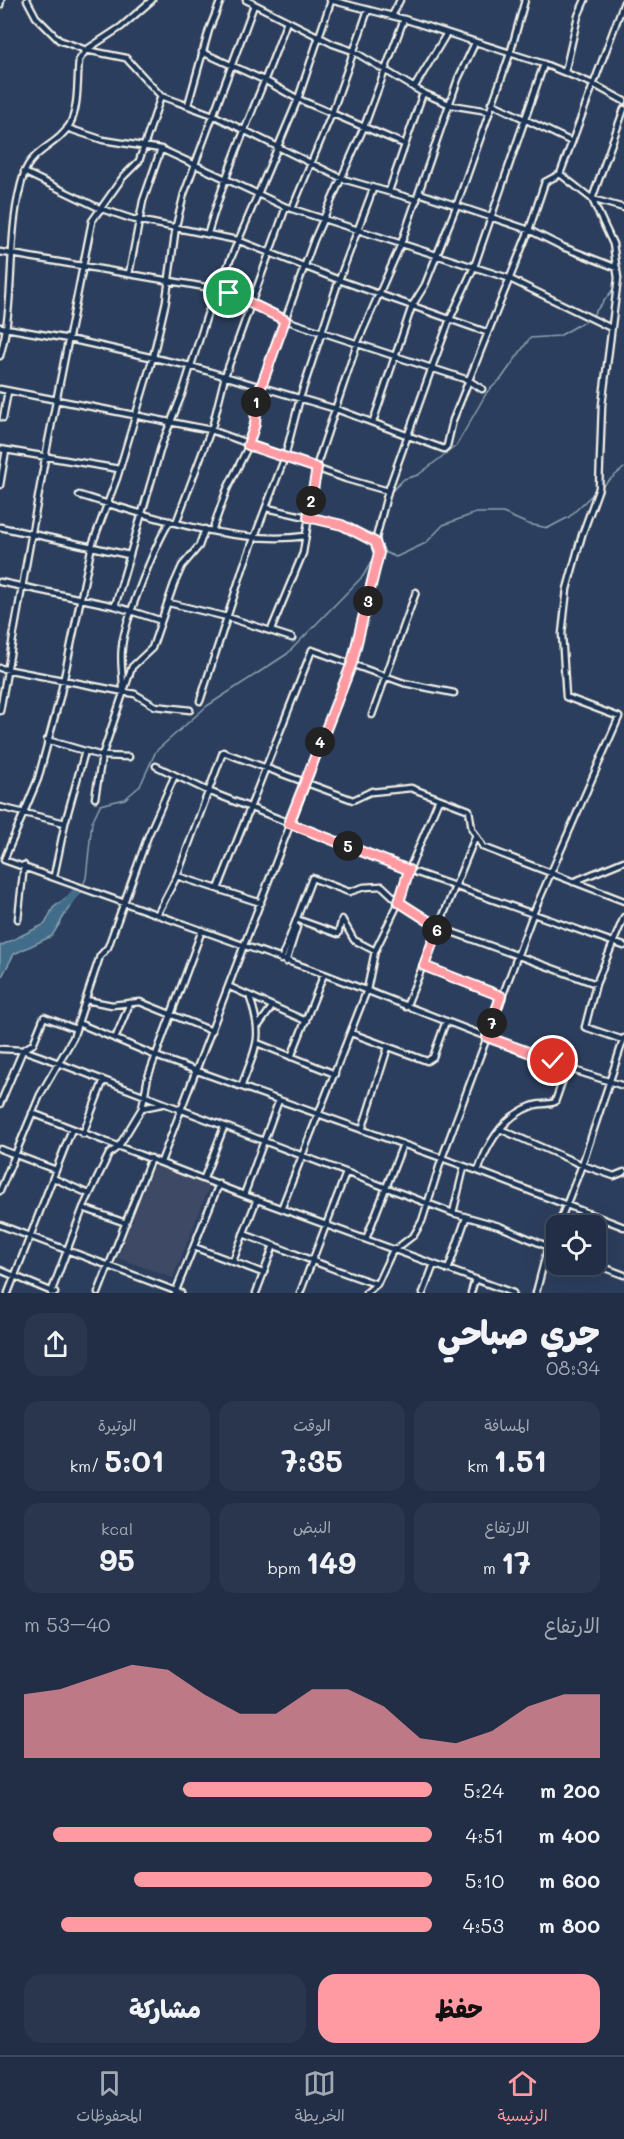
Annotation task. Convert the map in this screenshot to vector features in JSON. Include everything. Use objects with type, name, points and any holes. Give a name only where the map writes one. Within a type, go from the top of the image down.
[{"type":"street","points":[[0,5],[1,0]]},
{"type":"street","points":[[27,0],[36,17],[59,40],[86,50],[126,58],[161,96],[213,115],[310,165],[343,179],[417,200]]},
{"type":"street","points":[[0,356],[8,328],[10,253],[24,171],[33,158],[67,128],[73,118],[79,60],[86,50],[121,27],[152,0]]},
{"type":"street","points":[[188,105],[202,52],[221,0]]},
{"type":"street","points":[[246,0],[352,51],[423,93],[451,105],[488,111]]},
{"type":"street","points":[[115,606],[170,422],[217,290],[298,99],[331,0],[404,19],[544,64],[593,84],[624,101]]},
{"type":"street","points":[[354,6],[358,0]]},
{"type":"street","points":[[392,16],[400,0]]},
{"type":"street","points":[[373,422],[412,306],[438,257],[510,54],[525,0]]},
{"type":"street","points":[[565,72],[578,16],[585,0]]},
{"type":"street","points":[[0,327],[69,339],[190,366],[336,409],[373,422],[407,438],[436,448],[446,448],[468,380],[529,230],[545,182],[560,174],[624,2]]},
{"type":"street","points":[[254,5],[234,66],[194,164],[176,226],[170,282],[153,357],[108,504],[92,545],[83,599],[38,779],[2,859],[324,974],[567,1068],[624,1086]]},
{"type":"street","points":[[176,523],[211,430],[225,376],[251,303],[289,208],[332,113],[368,10]]},
{"type":"street","points":[[212,531],[227,489],[248,445],[262,386],[304,267],[364,127],[404,19]]},
{"type":"street","points":[[208,232],[224,177],[266,81],[287,21]]},
{"type":"street","points":[[414,88],[434,60],[447,33]]},
{"type":"street","points":[[271,630],[303,554],[317,468],[357,344],[377,293],[401,244],[451,105],[458,79],[475,43]]},
{"type":"street","points":[[202,52],[266,81],[298,99],[404,144]]},
{"type":"street","points":[[161,1162],[230,987],[303,784],[352,663],[379,553],[375,542],[388,491],[450,319],[474,267],[544,64]]},
{"type":"street","points":[[389,191],[423,93]]},
{"type":"street","points":[[0,711],[45,457],[92,221],[123,177],[139,161],[161,96]]},
{"type":"street","points":[[491,103],[572,142]]},
{"type":"street","points":[[366,1293],[377,1284],[390,1255],[414,1235],[422,1221],[442,1158],[532,914],[619,717],[566,697],[562,634],[567,589],[582,535],[599,489],[602,405],[618,278],[613,244],[592,199],[624,109]]},
{"type":"street","points":[[67,128],[92,138],[160,149],[224,177],[256,195],[289,208],[508,278],[611,328]]},
{"type":"street","points":[[129,274],[139,220],[160,149]]},
{"type":"street","points":[[24,171],[99,208],[139,220],[208,232],[237,240],[339,280],[486,332]]},
{"type":"street","points":[[560,174],[592,199],[624,208]]},
{"type":"street","points":[[200,701],[244,565],[257,536],[285,457],[300,398],[339,280],[373,189]]},
{"type":"street","points":[[419,194],[529,230],[563,247],[617,268]]},
{"type":"street","points":[[0,252],[217,290],[251,303],[285,320],[394,355],[431,370],[468,380],[482,389]]},
{"type":"street","points":[[0,389],[211,430],[248,445],[388,491]]},
{"type":"street","points":[[3,418],[8,390]]},
{"type":"street","points":[[0,449],[119,469]]},
{"type":"street","points":[[0,485],[6,450]]},
{"type":"street","points":[[79,495],[212,531],[282,540],[305,536]]},
{"type":"street","points":[[267,508],[342,525],[375,542]]},
{"type":"street","points":[[123,693],[122,646],[160,537],[170,521]]},
{"type":"street","points":[[0,527],[92,545],[129,555]]},
{"type":"street","points":[[95,798],[102,756],[132,667],[152,648],[159,620],[169,603],[182,566],[199,546],[205,529]]},
{"type":"street","points":[[0,582],[133,610],[159,620]]},
{"type":"street","points":[[372,716],[416,592]]},
{"type":"street","points":[[169,603],[227,617],[292,638]]},
{"type":"street","points":[[218,889],[312,650],[404,683],[454,693]]},
{"type":"street","points":[[0,668],[135,694],[155,706],[190,710]]},
{"type":"street","points":[[47,740],[102,756],[129,757]]},
{"type":"street","points":[[54,876],[65,823],[85,751]]},
{"type":"street","points":[[157,915],[177,876],[223,752],[265,766],[303,784],[353,800],[372,791],[411,788],[469,810],[476,835],[483,847],[624,901]]},
{"type":"street","points":[[156,766],[208,791],[409,870],[624,946]]},
{"type":"street","points":[[0,1191],[32,1113],[77,1026],[100,956],[108,947],[148,836],[176,775]]},
{"type":"street","points":[[282,1207],[367,990],[375,951],[399,902],[409,870],[439,799]]},
{"type":"street","points":[[0,807],[65,823]]},
{"type":"street","points":[[406,1007],[476,835]]},
{"type":"street","points":[[573,882],[624,861]]},
{"type":"street","points":[[18,919],[24,865]]},
{"type":"street","points":[[177,876],[261,903]]},
{"type":"street","points":[[312,878],[349,892],[364,887],[382,886],[399,902],[438,927],[596,984]]},
{"type":"street","points":[[283,961],[312,878]]},
{"type":"street","points":[[283,961],[312,878]]},
{"type":"street","points":[[562,1215],[582,1165],[623,1039],[585,1027],[596,984],[624,917]]},
{"type":"street","points":[[299,920],[338,934],[342,919],[354,940],[375,951]]},
{"type":"street","points":[[0,1270],[52,1293],[89,1194],[109,1154],[119,1146],[142,1108],[145,1087],[202,930]]},
{"type":"street","points":[[424,966],[501,996]]},
{"type":"street","points":[[291,1057],[324,974]]},
{"type":"street","points":[[230,987],[250,998],[306,1021]]},
{"type":"street","points":[[242,1085],[257,1043],[259,1025],[250,998]]},
{"type":"street","points":[[86,1000],[112,1005],[144,1003],[212,1031]]},
{"type":"street","points":[[115,1039],[130,1003]]},
{"type":"street","points":[[259,1025],[272,1007]]},
{"type":"street","points":[[0,1104],[23,1050],[33,1044],[44,1017],[115,1039],[156,1056],[478,1171],[624,1227]]},
{"type":"street","points":[[351,1033],[429,1060],[433,1058],[446,1021]]},
{"type":"street","points":[[257,1043],[335,1074]]},
{"type":"street","points":[[362,1130],[388,1047]]},
{"type":"street","points":[[0,1049],[23,1050],[346,1173],[387,1186],[466,1218],[499,1226],[546,1246]]},
{"type":"street","points":[[478,1171],[506,1122],[532,1105],[555,1102],[567,1068]]},
{"type":"street","points":[[83,1134],[103,1082]]},
{"type":"street","points":[[244,1195],[279,1100]]},
{"type":"street","points":[[142,1108],[162,1104]]},
{"type":"street","points":[[32,1113],[244,1195],[513,1293]]},
{"type":"street","points":[[204,1178],[224,1127]]},
{"type":"street","points":[[500,1129],[582,1165],[614,1176],[624,1172]]},
{"type":"street","points":[[8,1293],[72,1130]]},
{"type":"street","points":[[366,1239],[404,1144]]},
{"type":"street","points":[[0,1149],[56,1170]]},
{"type":"street","points":[[98,1293],[151,1158]]},
{"type":"street","points":[[453,1213],[464,1167]]},
{"type":"street","points":[[300,1293],[346,1173]]},
{"type":"street","points":[[53,1178],[89,1194]]},
{"type":"street","points":[[0,1225],[177,1292],[219,1184]]},
{"type":"street","points":[[233,1262],[257,1199]]},
{"type":"street","points":[[83,1208],[126,1223]]},
{"type":"street","points":[[448,1270],[466,1218]]},
{"type":"street","points":[[243,1234],[312,1259],[335,1271],[377,1284]]},
{"type":"street","points":[[256,1293],[274,1245]]},
{"type":"street","points":[[194,1246],[263,1273]]},
{"type":"street","points":[[536,1293],[546,1255]]},
{"type":"street","points":[[423,1293],[434,1264]]},
{"type":"street","points":[[606,1268],[624,1275]]},
{"type":"street","points":[[471,1293],[475,1279]]},
{"type":"shaded area","points":[[67,897],[73,897],[72,903],[52,936],[14,954],[0,980],[0,946],[45,924],[53,908]]},
{"type":"shaded area","points":[[154,1164],[210,1185],[173,1278],[118,1258]]},
{"type":"waterway","points":[[592,316],[615,287]]},
{"type":"waterway","points":[[386,507],[391,492],[404,479],[418,475],[456,446],[487,392],[501,379],[530,338],[559,336],[589,319]]},
{"type":"waterway","points":[[602,486],[624,468]]},
{"type":"waterway","points":[[379,550],[396,557],[426,543],[443,525],[476,513],[503,513],[528,524],[548,528],[569,517],[596,491]]},
{"type":"waterway","points":[[379,548],[382,523]]},
{"type":"waterway","points":[[84,883],[92,822],[100,805],[125,799],[140,786],[156,751],[207,706],[287,654],[363,576],[377,552]]},
{"type":"waterway","points":[[66,904],[78,890]]},
{"type":"route","points":[[229,293],[285,320],[257,398],[255,424],[248,445],[317,468],[308,517],[342,525],[375,542],[379,553],[352,663],[289,823],[409,870],[399,902],[438,927],[424,966],[501,996],[487,1037],[553,1061]]}]
